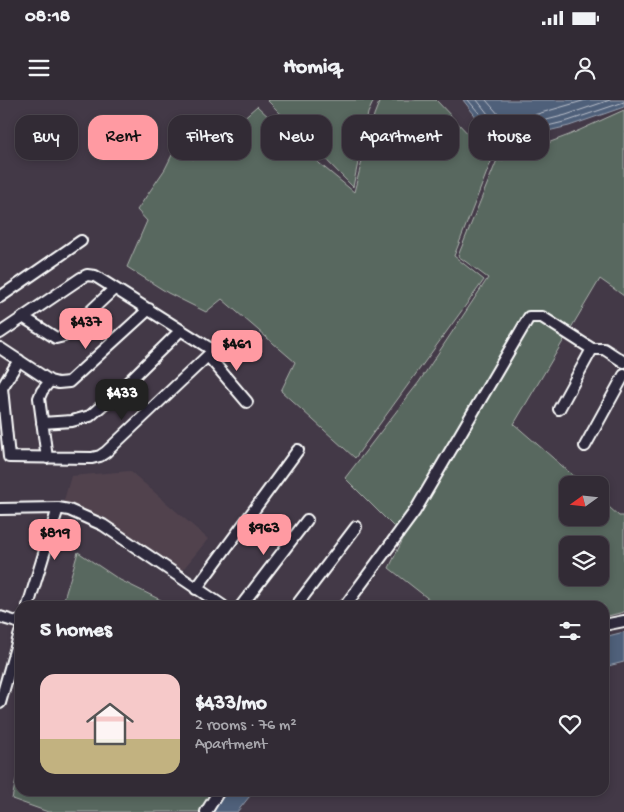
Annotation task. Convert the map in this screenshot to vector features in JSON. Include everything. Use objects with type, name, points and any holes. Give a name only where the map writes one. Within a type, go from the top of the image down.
[{"type":"street","points":[[0,297],[81,241]]},
{"type":"street","points":[[0,333],[87,275],[96,276],[213,351],[247,402]]},
{"type":"street","points":[[23,317],[56,338],[60,338],[114,289]]},
{"type":"street","points":[[0,348],[50,381],[63,383],[75,378],[149,309]]},
{"type":"street","points":[[349,601],[416,510],[529,317],[542,317],[592,349],[604,349],[624,362]]},
{"type":"street","points":[[42,423],[72,421],[90,416],[121,390],[181,330]]},
{"type":"street","points":[[559,409],[592,349]]},
{"type":"street","points":[[19,360],[2,388],[9,457],[92,458],[106,452],[213,351]]},
{"type":"street","points":[[585,446],[624,375]]},
{"type":"street","points":[[47,458],[40,398],[50,381]]},
{"type":"street","points":[[196,589],[298,450]]},
{"type":"street","points":[[30,601],[58,508]]},
{"type":"street","points":[[0,509],[58,508],[69,510],[103,524],[215,601]]},
{"type":"street","points":[[245,601],[307,520]]},
{"type":"street","points":[[300,601],[356,527]]},
{"type":"street","points":[[0,617],[15,622]]},
{"type":"street","points":[[609,624],[624,621]]},
{"type":"street","points":[[0,703],[4,676],[15,646]]},
{"type":"street","points":[[206,812],[216,796]]},
{"type":"shaded area","points":[[267,100],[374,100],[368,115],[342,115],[342,160],[358,160],[353,187],[326,160],[332,160],[332,115],[282,115]]},
{"type":"shaded area","points":[[380,100],[436,100],[450,115],[374,115]]},
{"type":"shaded area","points":[[257,106],[267,115],[261,115],[261,160],[315,160],[354,192],[362,160],[459,160],[459,124],[469,135],[469,160],[492,160],[454,256],[484,280],[355,458],[281,391],[295,362],[222,299],[206,312],[168,293],[127,267],[147,221],[137,210],[170,160],[251,160],[251,115],[247,115]]},
{"type":"shaded area","points":[[624,110],[624,296],[600,279],[514,424],[574,476],[559,476],[559,526],[609,526],[609,507],[619,516],[624,516],[624,612],[609,616],[609,601],[431,601],[389,568],[404,537],[345,478],[419,382],[488,278],[458,256],[497,160],[549,160],[549,143]]},
{"type":"shaded area","points":[[130,471],[208,539],[180,573],[149,549],[146,552],[106,518],[63,504],[71,476]]},
{"type":"shaded area","points":[[78,552],[120,580],[163,601],[63,601]]},
{"type":"shaded area","points":[[15,785],[15,796],[213,796],[204,812],[48,812],[12,799]]},
{"type":"water","points":[[463,100],[624,100],[624,107],[569,126],[549,131],[549,115],[475,115]]},
{"type":"water","points":[[624,632],[624,662],[609,666],[609,636]]},
{"type":"water","points":[[222,796],[250,796],[237,812],[213,812]]}]
